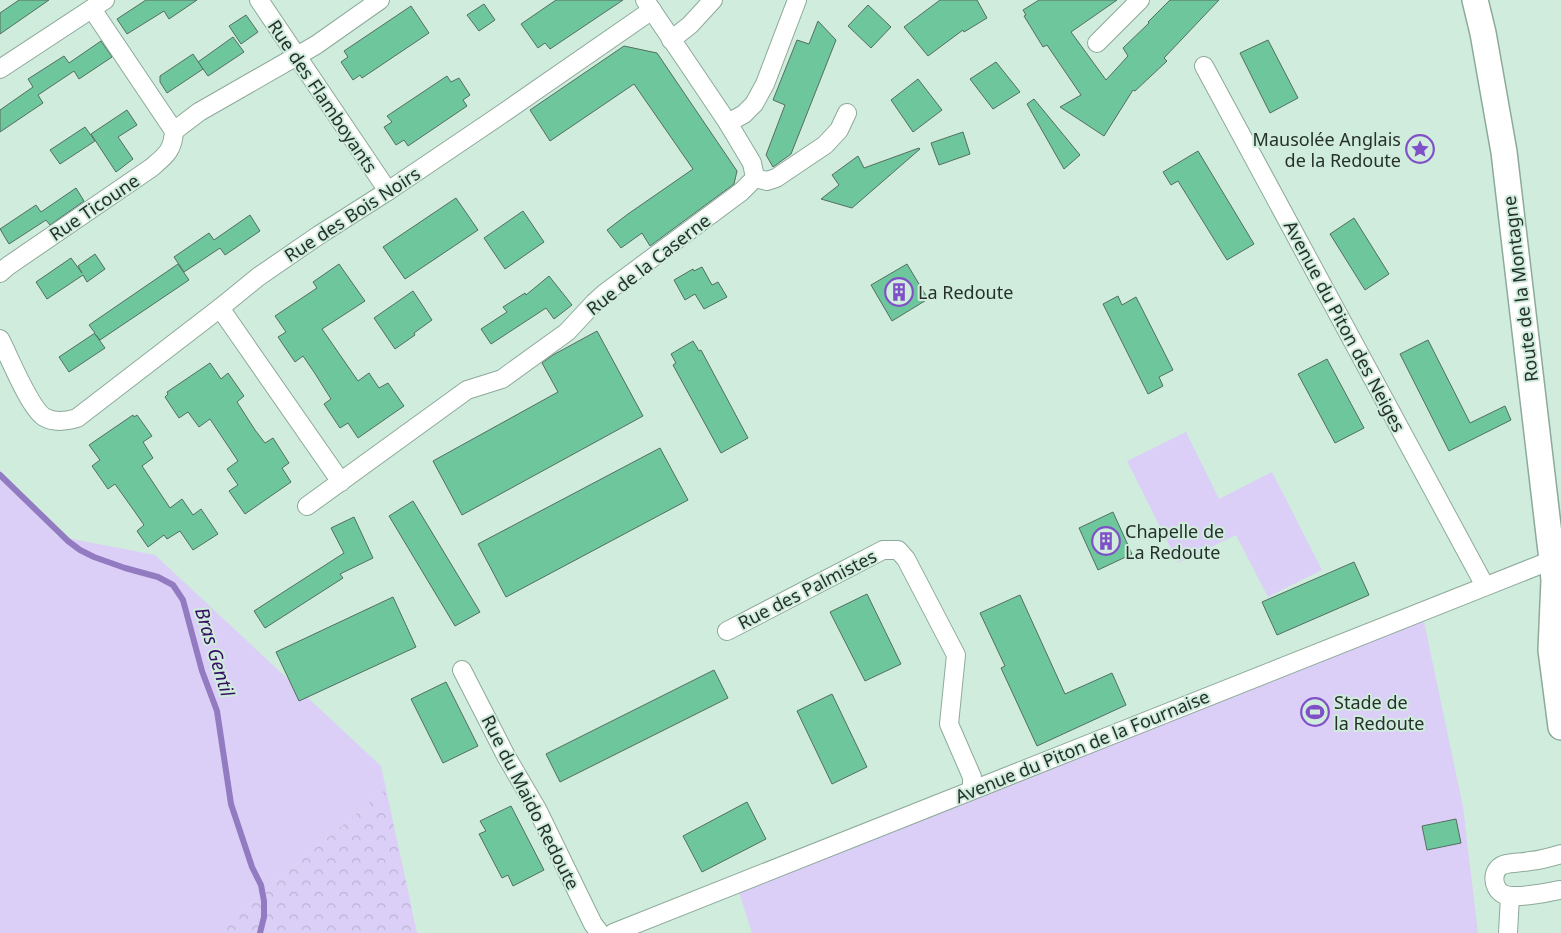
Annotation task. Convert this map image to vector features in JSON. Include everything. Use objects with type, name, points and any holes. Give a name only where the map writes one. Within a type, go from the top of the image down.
[{"type":"main road","name":"Route de la Montagne","points":[[1475,0],[1483,33],[1504,152],[1556,581],[1551,650],[1561,727]]},
{"type":"street","name":"Rue des Flamboyants","points":[[259,0],[388,192]]},
{"type":"street","points":[[0,70],[99,4],[174,131],[199,112],[316,45],[380,0]]},
{"type":"street","points":[[671,40],[690,25],[713,0]]},
{"type":"street","points":[[728,123],[744,114],[754,104],[765,84],[797,0]]},
{"type":"street","points":[[1097,43],[1140,0]]},
{"type":"street","points":[[648,5],[728,123],[752,163],[755,178],[767,181],[776,178],[825,145],[839,130],[847,113]]},
{"type":"street","name":"Rue des Bois Noirs","points":[[0,339],[34,407],[44,417],[65,422],[77,418],[258,277],[318,234],[388,192],[648,5]]},
{"type":"street","name":"Avenue du Piton des Neiges","points":[[1204,66],[1485,586]]},
{"type":"street","name":"Rue Ticoune","points":[[0,273],[151,168],[168,154],[174,141],[174,131]]},
{"type":"street","name":"Rue de la Caserne","points":[[307,506],[467,390],[502,379],[567,332],[600,298],[741,192],[755,178]]},
{"type":"street","points":[[220,308],[340,482]]},
{"type":"street","name":"Rue des Palmistes","points":[[727,630],[883,550],[898,550],[906,559],[956,655],[950,724],[972,777],[972,790]]},
{"type":"street","name":"Avenue du Piton de la Fournaise","points":[[613,933],[1485,586],[1556,581]]},
{"type":"street","name":"Rue du Maido Redoute","points":[[462,670],[506,756],[537,809],[593,924],[600,933]]},
{"type":"street","points":[[1561,854],[1502,866],[1496,872],[1494,879],[1496,888],[1500,893],[1510,896],[1561,890]]},
{"type":"street","points":[[1508,933],[1510,896]]},
{"type":"green space","points":[[1186,432],[1219,499],[1272,472],[1322,570],[1268,597],[1236,535],[1178,563],[1127,461]]},
{"type":"green space","points":[[0,470],[57,536],[155,555],[381,766],[386,789],[238,913],[223,933],[0,933]]},
{"type":"green space","name":"Stade de la Redoute","points":[[1423,617],[1463,807],[1478,933],[752,933],[739,892]]},
{"type":"green space","points":[[386,789],[417,933],[223,933],[238,913]]},
{"type":"building","points":[[19,0],[49,0],[0,34],[0,13]]},
{"type":"building","points":[[146,0],[197,0],[169,19],[164,11],[127,34],[117,19]]},
{"type":"building","points":[[556,0],[623,0],[550,49],[545,43],[538,48],[521,24]]},
{"type":"building","points":[[940,0],[977,0],[987,18],[964,32],[963,30],[928,56],[904,27]]},
{"type":"building","points":[[1039,0],[1117,0],[1071,32],[1106,80],[1128,56],[1123,48],[1170,0],[1219,0],[1164,58],[1167,61],[1135,91],[1133,90],[1104,136],[1060,107],[1081,95],[1047,45],[1043,47],[1024,16],[1026,15],[1023,10]]},
{"type":"building","points":[[484,4],[495,20],[479,31],[467,15]]},
{"type":"building","points":[[868,5],[891,27],[871,48],[848,26]]},
{"type":"building","points":[[411,6],[429,33],[362,78],[360,75],[353,80],[341,62],[348,57],[344,51]]},
{"type":"building","points":[[246,15],[258,32],[241,44],[229,26]]},
{"type":"building","points":[[818,21],[836,40],[791,154],[773,167],[766,155],[785,105],[773,100],[797,40],[809,44]]},
{"type":"building","points":[[233,37],[244,52],[208,76],[198,62]]},
{"type":"building","points":[[1268,40],[1298,98],[1270,113],[1240,53]]},
{"type":"building","points":[[101,41],[112,57],[79,79],[74,71],[38,95],[43,103],[0,132],[0,110],[33,87],[28,79],[64,56],[69,63]]},
{"type":"building","points":[[624,46],[657,53],[737,171],[734,184],[650,246],[642,233],[621,248],[607,230],[693,169],[634,84],[550,141],[530,110]]},
{"type":"building","points":[[193,54],[203,69],[167,93],[160,82],[160,76]]},
{"type":"building","points":[[996,62],[1020,92],[993,109],[970,79]]},
{"type":"building","points":[[447,76],[451,82],[459,78],[470,95],[463,100],[467,106],[408,146],[404,140],[396,145],[384,127],[392,122],[387,116]]},
{"type":"building","points":[[918,79],[942,110],[913,132],[891,100]]},
{"type":"building","points":[[1034,99],[1080,155],[1064,169],[1027,104]]},
{"type":"building","points":[[127,110],[137,125],[118,137],[133,159],[116,172],[91,134]]},
{"type":"building","points":[[85,127],[95,141],[60,164],[50,150]]},
{"type":"building","points":[[963,132],[970,154],[939,165],[931,143]]},
{"type":"building","points":[[919,148],[852,208],[821,199],[839,185],[832,175],[858,156],[864,168]]},
{"type":"building","points":[[1198,151],[1254,244],[1227,260],[1178,181],[1171,185],[1163,172]]},
{"type":"building","points":[[76,188],[84,201],[50,225],[46,220],[9,244],[0,229],[36,205],[41,212]]},
{"type":"building","points":[[456,198],[478,230],[405,279],[383,247]]},
{"type":"building","points":[[523,211],[544,242],[505,269],[484,238]]},
{"type":"building","points":[[250,215],[260,231],[225,255],[220,248],[184,272],[174,257],[209,233],[214,240]]},
{"type":"building","points":[[1354,218],[1389,274],[1365,290],[1330,234]]},
{"type":"building","points":[[95,254],[105,269],[87,282],[83,275],[47,299],[36,282],[71,258],[82,273],[78,266]]},
{"type":"building","points":[[178,264],[189,280],[100,340],[95,334],[105,348],[69,372],[59,357],[95,333],[89,325]]},
{"type":"building","points":[[339,264],[365,301],[322,329],[358,381],[369,373],[379,388],[388,383],[404,406],[358,438],[348,423],[340,428],[324,404],[331,399],[303,356],[295,362],[278,337],[286,332],[275,316],[317,288],[313,282]]},
{"type":"building","name":"La Redoute","points":[[907,264],[928,299],[892,321],[871,285]]},
{"type":"building","points":[[702,267],[712,285],[718,282],[727,297],[704,309],[695,294],[685,300],[674,280],[693,269],[694,271]]},
{"type":"building","points":[[549,276],[572,305],[554,319],[546,308],[491,344],[481,329],[507,312],[503,307],[525,293],[526,295]]},
{"type":"building","points":[[413,291],[432,320],[395,349],[374,318]]},
{"type":"building","points":[[1118,296],[1122,305],[1136,297],[1173,370],[1159,377],[1163,386],[1148,394],[1103,304]]},
{"type":"building","points":[[597,331],[643,416],[462,515],[433,461],[558,392],[542,363]]},
{"type":"building","points":[[1428,340],[1470,423],[1505,406],[1511,420],[1449,451],[1400,354]]},
{"type":"building","points":[[693,341],[699,351],[701,350],[748,438],[721,453],[673,365],[676,363],[671,354]]},
{"type":"building","points":[[1327,359],[1364,428],[1335,443],[1298,374]]},
{"type":"building","points":[[210,363],[221,379],[228,373],[244,396],[237,402],[255,430],[265,443],[273,438],[289,463],[282,468],[291,482],[245,514],[229,491],[238,485],[227,469],[238,461],[210,419],[199,427],[188,412],[179,418],[165,397],[168,394],[167,392]]},
{"type":"building","points":[[133,415],[134,417],[137,415],[152,436],[143,442],[153,458],[142,466],[170,508],[182,499],[193,515],[201,509],[218,534],[193,550],[180,531],[167,539],[164,535],[148,547],[137,531],[144,525],[115,484],[108,489],[92,466],[100,460],[89,445]]},
{"type":"building","points":[[660,448],[688,500],[506,597],[478,544]]},
{"type":"building","points":[[413,501],[480,612],[455,626],[389,516]]},
{"type":"building","name":"Chapelle de La Redoute","points":[[1113,512],[1132,554],[1098,570],[1079,528]]},
{"type":"building","points":[[354,517],[373,558],[340,574],[343,578],[265,628],[254,611],[344,553],[331,528]]},
{"type":"building","points":[[1354,562],[1369,595],[1277,635],[1262,602]]},
{"type":"building","points":[[867,594],[901,664],[865,681],[830,612]]},
{"type":"building","points":[[1020,595],[1065,694],[1112,673],[1126,705],[1037,746],[1001,668],[1005,666],[980,613]]},
{"type":"building","points":[[393,597],[416,647],[299,701],[276,652]]},
{"type":"building","points":[[714,670],[728,698],[560,782],[546,754]]},
{"type":"building","points":[[446,682],[478,746],[443,763],[411,699]]},
{"type":"building","points":[[832,694],[867,767],[832,784],[797,711]]},
{"type":"building","points":[[747,802],[766,839],[702,872],[683,836]]},
{"type":"building","points":[[511,806],[544,870],[513,886],[508,875],[502,878],[479,834],[486,831],[480,821]]},
{"type":"building","points":[[1456,819],[1461,843],[1427,850],[1422,826]]},
{"type":"waterway","name":"Bras Gentil","points":[[0,475],[68,541],[80,550],[125,568],[158,577],[173,585],[183,600],[202,671],[217,711],[231,804],[252,867],[261,885],[264,917],[260,933]]},
{"type":"place","name":"Mausolée Anglais de la Redoute","points":[[1420,149]]},
{"type":"place","name":"La Redoute","points":[[899,292]]},
{"type":"place","name":"Chapelle de La Redoute","points":[[1106,541]]},
{"type":"place","name":"Stade de la Redoute","points":[[1315,712]]}]
